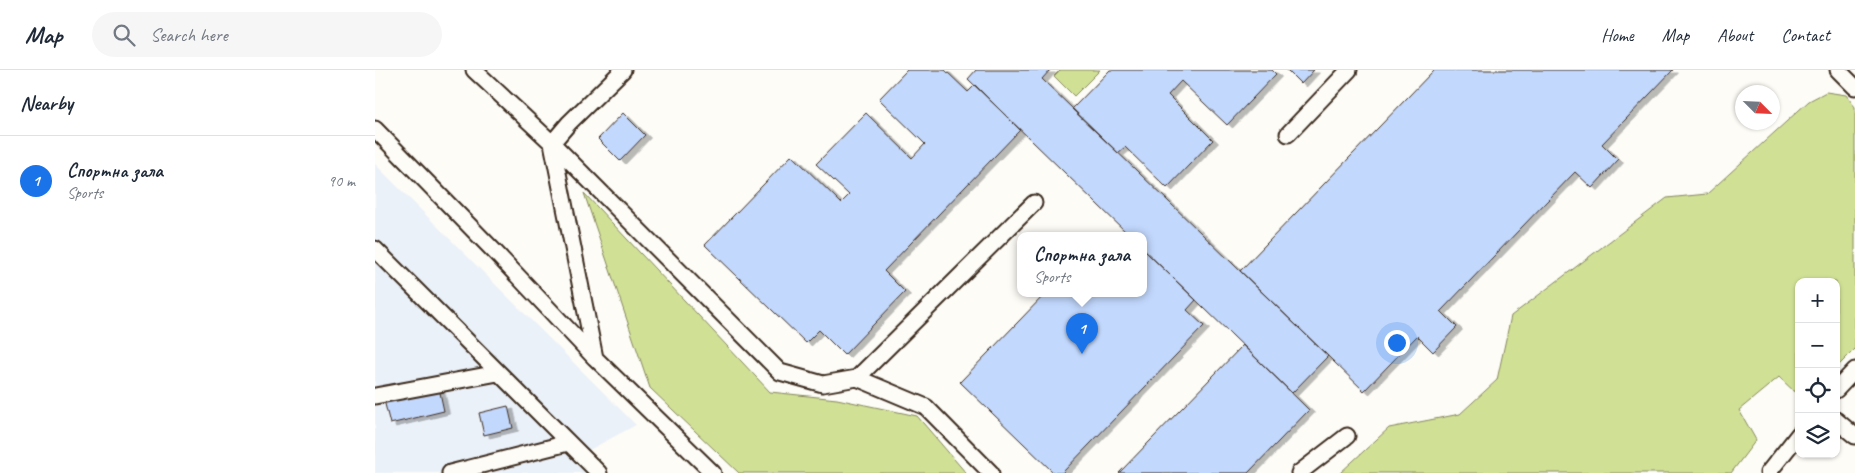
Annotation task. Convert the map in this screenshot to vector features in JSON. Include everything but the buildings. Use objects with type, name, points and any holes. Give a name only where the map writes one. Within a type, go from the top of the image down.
[{"type":"lane","points":[[474,70],[552,143],[779,372],[823,384],[857,378],[926,407],[991,473]]},
{"type":"lane","points":[[552,143],[569,123],[623,70]]},
{"type":"lane","points":[[1288,134],[1349,70]]},
{"type":"lane","points":[[1838,70],[1855,88]]},
{"type":"lane","points":[[375,129],[595,358],[713,473]]},
{"type":"lane","points":[[552,143],[595,358]]},
{"type":"lane","points":[[857,378],[1034,203]]},
{"type":"lane","points":[[375,250],[599,473]]},
{"type":"lane","points":[[1840,386],[1855,370]]},
{"type":"lane","points":[[375,396],[498,373]]},
{"type":"lane","points":[[1840,423],[1855,436]]},
{"type":"lane","points":[[1299,473],[1347,436]]},
{"type":"lane","points":[[1768,473],[1795,439]]},
{"type":"lane","points":[[450,473],[569,443]]},
{"type":"shaded area","points":[[375,164],[636,425],[576,457],[587,473],[375,473]]},
{"type":"green space","points":[[1060,70],[1100,70],[1074,96],[1054,76]]},
{"type":"green space","points":[[1826,92],[1846,95],[1855,107],[1855,349],[1840,364],[1840,278],[1795,278],[1795,392],[1779,377],[1739,410],[1756,440],[1731,473],[1340,473],[1389,428],[1460,414],[1497,380],[1511,316],[1667,198],[1707,194],[1777,130],[1780,130],[1780,127],[1809,101]]},
{"type":"green space","points":[[584,193],[770,392],[837,399],[917,416],[966,473],[739,473],[650,388]]},
{"type":"place","name":"Спортна зала","points":[[1082,354]]}]
